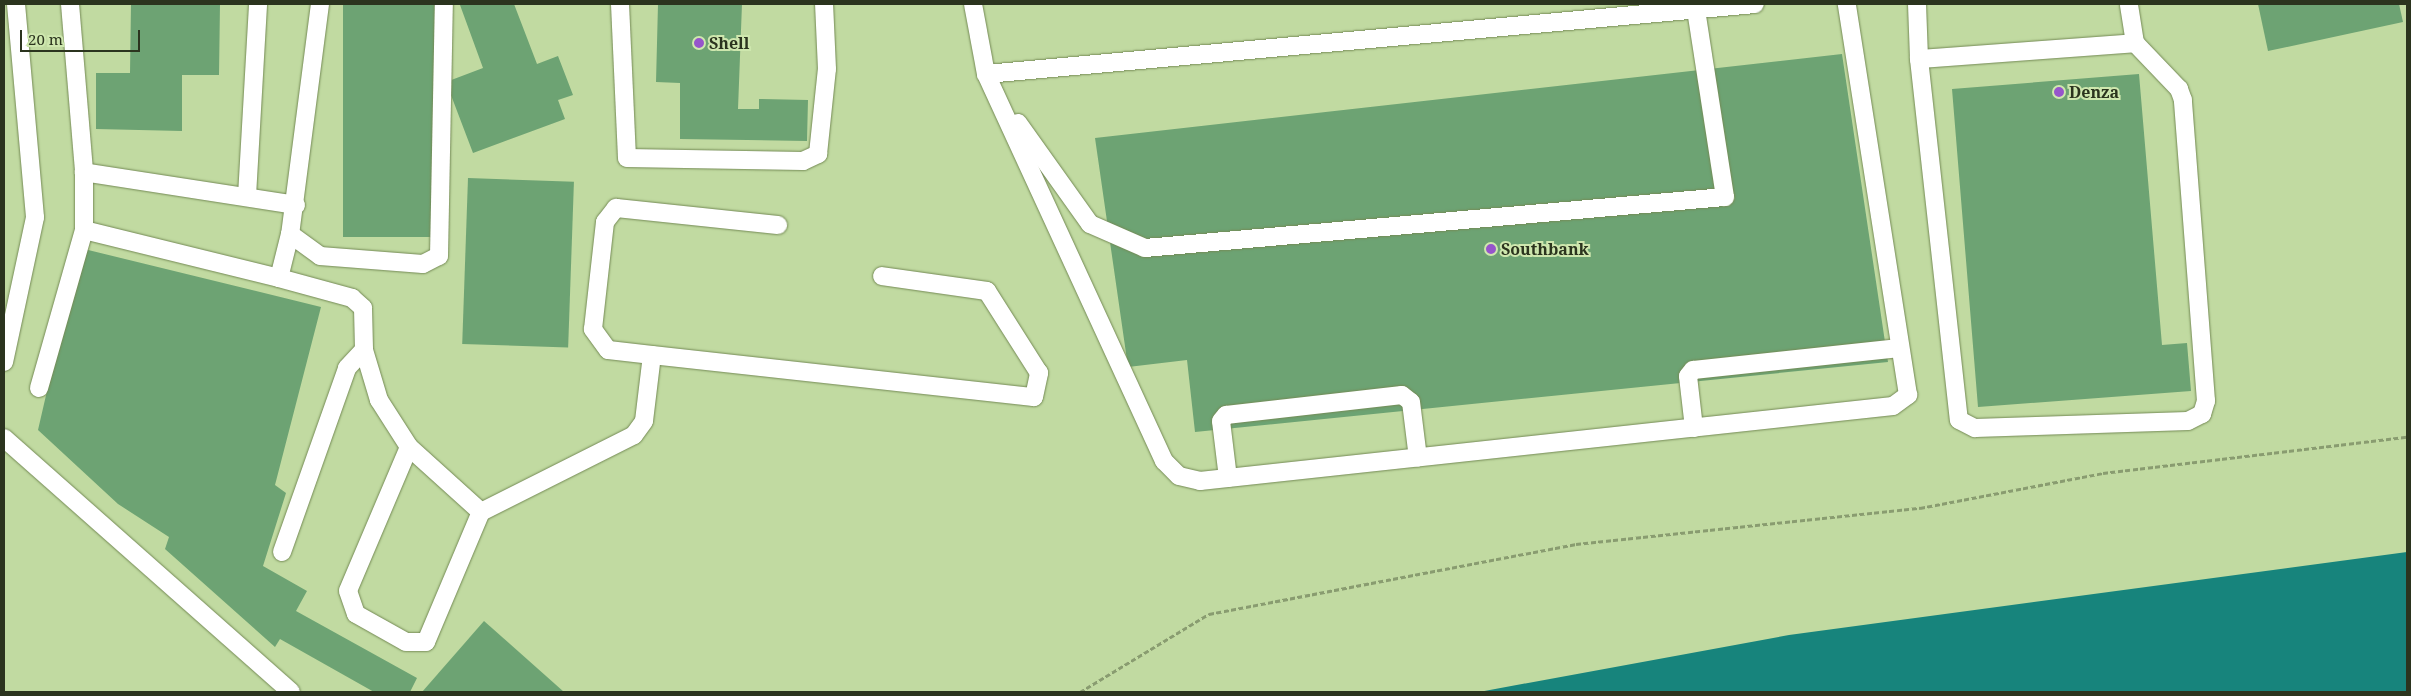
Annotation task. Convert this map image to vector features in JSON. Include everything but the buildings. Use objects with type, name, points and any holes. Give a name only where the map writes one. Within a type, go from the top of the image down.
[{"type":"lane","points":[[4,362],[35,216],[16,4]]},
{"type":"lane","points":[[39,388],[84,230],[84,172],[70,4]]},
{"type":"lane","points":[[247,196],[258,4]]},
{"type":"lane","points":[[279,278],[296,205],[320,4]]},
{"type":"lane","points":[[290,234],[320,256],[423,264],[439,256],[444,4]]},
{"type":"lane","points":[[620,4],[627,158],[803,161],[818,154],[828,69],[824,4]]},
{"type":"lane","points":[[973,4],[986,74],[1164,461],[1179,476],[1200,481],[1893,406],[1908,395],[1847,4]]},
{"type":"lane","points":[[986,74],[1696,6],[1755,4]]},
{"type":"lane","points":[[1917,4],[1919,59],[1959,420],[1975,428],[2188,421],[2202,414],[2206,402],[2183,100],[2179,89],[2136,43],[2129,4]]},
{"type":"lane","points":[[986,74],[1050,171],[1090,224],[1145,248],[1725,197],[1696,6]]},
{"type":"lane","points":[[1919,59],[2136,43]]},
{"type":"lane","points":[[84,172],[296,205]]},
{"type":"lane","points":[[778,225],[616,208],[605,222],[593,329],[608,350],[1034,397],[1039,374],[987,291],[882,276]]},
{"type":"lane","points":[[84,230],[352,298],[363,308],[364,350],[379,400],[409,447],[481,512]]},
{"type":"lane","points":[[1694,428],[1688,376],[1693,370],[1900,348]]},
{"type":"lane","points":[[282,552],[347,368],[364,350]]},
{"type":"lane","points":[[409,447],[348,591],[356,614],[406,642],[426,642],[481,512],[634,435],[644,421],[652,355]]},
{"type":"lane","points":[[1228,478],[1221,421],[1226,415],[1402,395],[1411,402],[1418,458]]},
{"type":"lane","points":[[4,438],[291,692]]},
{"type":"path","points":[[1080,692],[1209,614],[1218,612],[1576,544],[1920,508],[2103,473],[2407,437]]},
{"type":"water","points":[[2407,552],[2407,692],[1479,692],[1789,635]]},
{"type":"place","name":"Shell","points":[[699,43]]},
{"type":"place","name":"Denza","points":[[2059,92]]},
{"type":"place","name":"Southbank","points":[[1491,249]]}]
